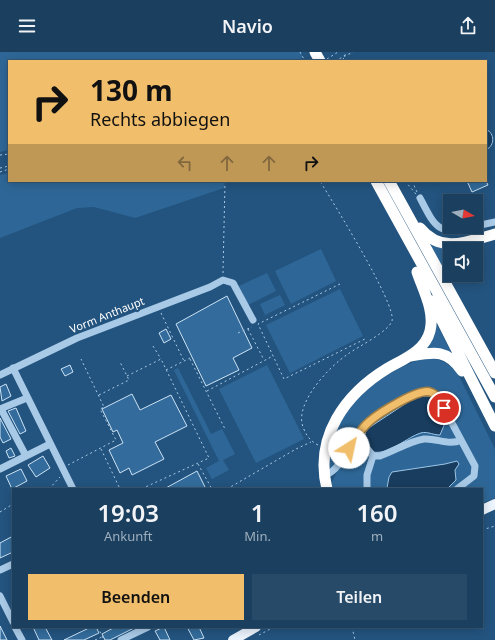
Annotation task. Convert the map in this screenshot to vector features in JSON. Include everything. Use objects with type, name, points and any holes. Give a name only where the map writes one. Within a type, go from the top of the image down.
[{"type":"highway","points":[[315,52],[323,60]]},
{"type":"highway","points":[[377,182],[495,397]]},
{"type":"highway","points":[[389,182],[460,307],[495,373]]},
{"type":"highway","points":[[402,203],[426,236],[434,241],[453,244],[473,241],[495,234]]},
{"type":"highway","points":[[328,488],[324,475],[326,447],[334,420],[347,402],[377,376],[410,356],[423,344],[431,326],[431,312],[399,224]]},
{"type":"highway","points":[[417,272],[495,426]]},
{"type":"highway","points":[[454,282],[460,307]]},
{"type":"highway","points":[[410,356],[433,352],[451,358],[458,364],[480,397]]},
{"type":"main road","points":[[483,510],[495,504]]},
{"type":"main road","points":[[233,640],[257,631]]},
{"type":"street","points":[[420,198],[433,222],[443,230]]},
{"type":"street","points":[[483,225],[495,222]]},
{"type":"street","name":"Vorm Anthaupt","points":[[0,375],[77,338],[210,287],[223,280]]},
{"type":"street","points":[[223,280],[233,284],[255,322]]},
{"type":"street","points":[[13,368],[72,488]]},
{"type":"street","points":[[324,475],[334,471],[360,432],[370,421],[416,394],[425,391],[432,392],[438,397],[475,466],[476,472],[472,479],[458,488]]},
{"type":"street","points":[[26,456],[1,409],[27,398]]},
{"type":"street","points":[[360,432],[366,447],[373,456]]},
{"type":"street","points":[[373,456],[380,456],[423,440],[435,439],[450,443],[461,440]]},
{"type":"street","points":[[0,469],[50,444]]},
{"type":"street","points":[[367,488],[367,476],[373,456]]},
{"type":"street","points":[[0,570],[12,564]]},
{"type":"street","points":[[0,596],[12,620]]},
{"type":"street","points":[[16,628],[22,640]]},
{"type":"street","points":[[121,640],[146,628]]},
{"type":"path","points":[[300,52],[306,59]]},
{"type":"path","points":[[323,60],[338,52]]},
{"type":"path","points":[[342,57],[347,52]]},
{"type":"path","points":[[337,60],[353,52]]},
{"type":"path","points":[[223,280],[225,182]]},
{"type":"path","points":[[321,182],[377,279],[391,311],[392,320],[388,328],[346,355],[332,367],[309,396],[302,410],[300,419],[312,442],[326,447]]},
{"type":"path","points":[[406,182],[420,198]]},
{"type":"path","points":[[412,182],[420,198]]},
{"type":"path","points":[[238,333],[248,328],[255,322],[340,284]]},
{"type":"path","points":[[158,306],[184,361]]},
{"type":"path","points":[[255,322],[284,379],[367,338]]},
{"type":"path","points":[[248,328],[264,360]]},
{"type":"path","points":[[143,488],[209,458],[161,359],[153,346]]},
{"type":"path","points":[[206,392],[272,356]]},
{"type":"path","points":[[166,370],[192,357]]},
{"type":"path","points":[[190,358],[225,429]]},
{"type":"path","points":[[50,488],[63,470],[116,440],[100,409],[104,407],[81,359]]},
{"type":"path","points":[[127,376],[161,359]]},
{"type":"path","points":[[98,395],[128,380],[120,362]]},
{"type":"path","points":[[229,488],[296,449],[312,442]]},
{"type":"path","points":[[100,448],[120,488]]},
{"type":"path","points":[[197,463],[211,488]]},
{"type":"path","points":[[0,512],[12,505]]},
{"type":"path","points":[[483,530],[495,526]]},
{"type":"path","points":[[98,628],[104,640]]},
{"type":"path","points":[[257,631],[270,628]]},
{"type":"path","points":[[352,628],[355,640]]},
{"type":"path","points":[[95,640],[102,636]]},
{"type":"shaded area","points":[[0,52],[300,52],[303,57],[298,60],[8,60],[8,150],[0,152]]},
{"type":"shaded area","points":[[487,130],[491,134],[493,140],[487,149]]},
{"type":"shaded area","points":[[8,173],[8,182],[225,182],[224,188],[135,218],[94,207],[77,208],[0,238],[0,175]]},
{"type":"shaded area","points":[[428,241],[443,242],[443,268]]},
{"type":"shaded area","points":[[321,249],[336,281],[291,304],[275,271]]},
{"type":"shaded area","points":[[267,273],[276,291],[248,305],[239,286]]},
{"type":"shaded area","points":[[340,289],[363,336],[290,373],[266,325]]},
{"type":"shaded area","points":[[280,295],[285,305],[265,315],[260,304]]},
{"type":"shaded area","points":[[436,323],[452,354],[426,350]]},
{"type":"shaded area","points":[[425,358],[435,359],[451,367],[458,374],[495,449],[495,498],[483,503],[483,488],[463,488],[475,480],[471,477],[454,488],[332,488],[332,482],[337,472],[330,467],[330,443],[344,417],[362,394],[386,376]]},
{"type":"shaded area","points":[[267,365],[304,439],[256,463],[219,389]]},
{"type":"shaded area","points":[[178,368],[211,434],[222,429],[235,454],[223,460],[229,470],[212,479],[206,468],[219,461],[174,370]]},
{"type":"shaded area","points":[[417,396],[429,396],[440,407],[445,423],[440,435],[421,433],[385,451],[373,452],[365,438],[367,429]]},
{"type":"shaded area","points":[[457,461],[459,464],[455,470],[456,480],[448,488],[387,488],[389,477],[392,472]]},
{"type":"building","points":[[467,182],[486,182],[488,185],[472,192]]},
{"type":"building","points":[[227,296],[252,348],[233,358],[239,370],[206,386],[176,324]]},
{"type":"building","points":[[166,329],[171,339],[164,343],[159,333]]},
{"type":"building","points":[[70,365],[73,372],[65,376],[61,369]]},
{"type":"building","points":[[6,384],[11,396],[2,401],[0,387]]},
{"type":"building","points":[[132,394],[140,410],[171,395],[187,426],[155,442],[164,459],[132,475],[129,468],[120,473],[109,450],[123,443],[117,430],[113,432],[102,409]]},
{"type":"building","points":[[16,408],[26,431],[20,434],[8,411]]},
{"type":"building","points":[[0,418],[11,439],[3,443],[0,437]]},
{"type":"building","points":[[11,448],[15,456],[9,458],[6,451]]},
{"type":"building","points":[[43,456],[50,468],[36,477],[28,465]]},
{"type":"building","points":[[21,469],[27,481],[12,489],[6,476]]},
{"type":"building","points":[[197,471],[206,488],[166,488]]},
{"type":"building","points":[[12,537],[12,552],[0,558],[0,543]]},
{"type":"building","points":[[0,626],[7,640],[0,640]]},
{"type":"building","points":[[33,628],[46,628],[52,640],[39,640]]},
{"type":"building","points":[[89,628],[96,628],[99,633],[84,640],[64,640]]},
{"type":"building","points":[[113,628],[134,628],[110,640],[105,640],[102,634]]},
{"type":"building","points":[[164,628],[170,640],[160,640],[155,631]]},
{"type":"building","points":[[188,628],[199,628],[204,638],[194,640]]},
{"type":"route","points":[[349,448],[370,421],[416,394],[425,391],[432,392],[438,397],[444,408]]}]
